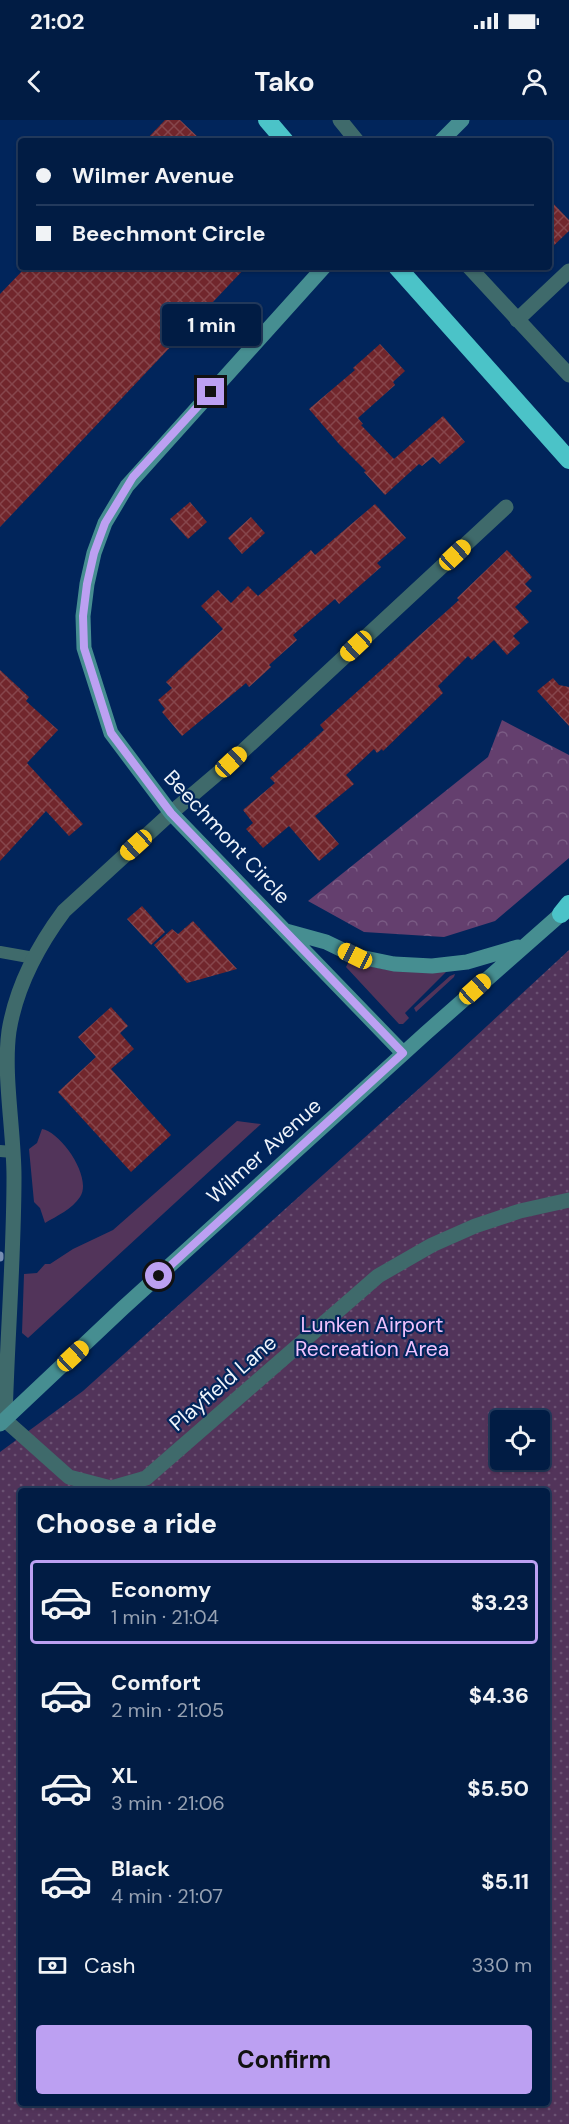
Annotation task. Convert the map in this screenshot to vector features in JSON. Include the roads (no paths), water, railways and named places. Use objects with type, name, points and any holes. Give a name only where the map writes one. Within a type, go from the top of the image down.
[{"type":"highway","points":[[267,120],[282,138]]},
{"type":"highway","points":[[400,270],[569,459]]},
{"type":"street","points":[[340,120],[355,138]]},
{"type":"street","points":[[444,138],[462,120]]},
{"type":"street","name":"Beechmont Circle","points":[[321,270],[133,477],[105,523],[94,553],[83,616],[84,648],[111,733],[171,813],[403,1053]]},
{"type":"street","points":[[472,270],[569,375]]},
{"type":"street","points":[[518,320],[569,271]]},
{"type":"street","points":[[3,1422],[13,1260],[6,1152],[8,1055],[5,1030],[34,958],[64,911],[171,813],[231,762],[506,507]]},
{"type":"street","name":"Wilmer Avenue","points":[[3,1422],[132,1300],[403,1053],[566,909]]},
{"type":"street","points":[[285,931],[326,942],[355,956],[394,964],[432,966],[467,962],[524,945]]},
{"type":"street","name":"Playfield Lane","points":[[3,1422],[69,1477],[111,1488],[146,1478],[378,1276],[432,1245],[476,1226],[520,1211],[569,1200]]},
{"type":"lane","points":[[0,951],[34,958]]},
{"type":"park label","name":"Lunken Airport Recreation Area","points":[[372,1337]]}]
